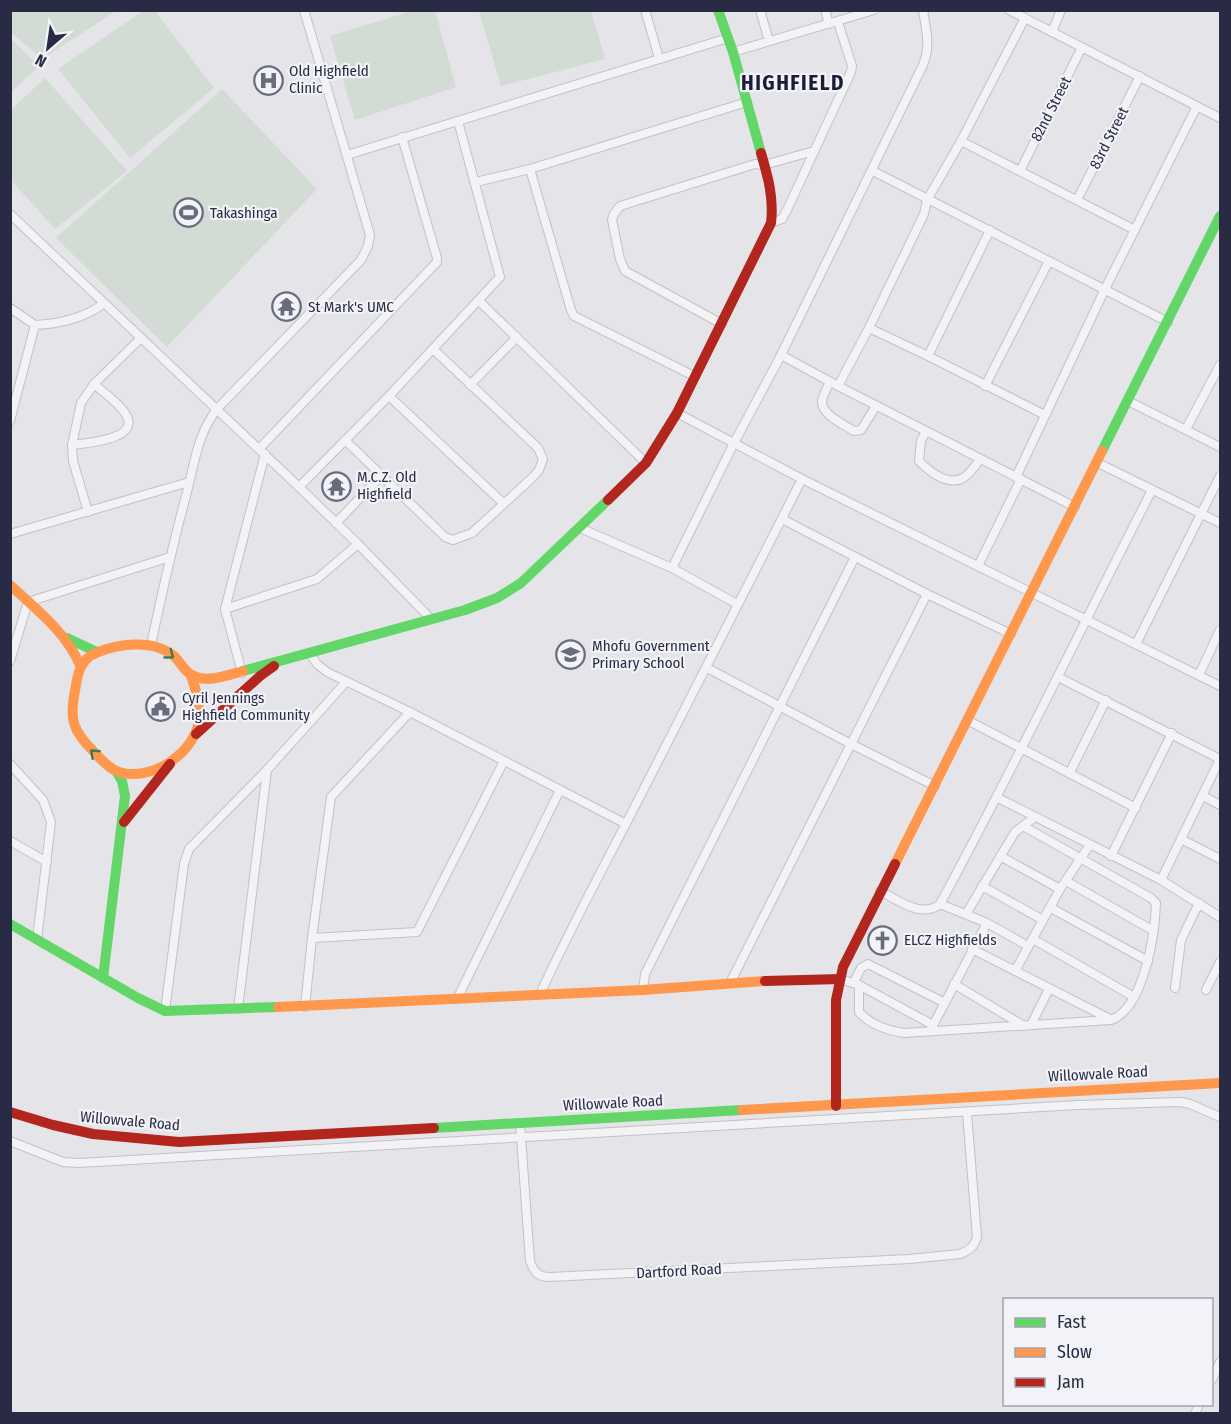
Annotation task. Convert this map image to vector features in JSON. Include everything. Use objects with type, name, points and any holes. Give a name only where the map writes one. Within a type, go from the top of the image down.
[{"type":"street","points":[[151,645],[199,439],[205,426],[216,410],[361,260],[370,236],[304,10]]},
{"type":"street","points":[[645,10],[659,58]]},
{"type":"street","points":[[191,676],[208,678],[242,673],[280,663],[465,610],[509,591],[536,571],[646,463],[677,413],[771,223],[772,194],[733,52],[718,10]]},
{"type":"street","points":[[760,10],[769,41]]},
{"type":"street","points":[[825,10],[829,24]]},
{"type":"street","points":[[733,52],[874,10]]},
{"type":"street","points":[[672,568],[873,171],[928,54],[923,10]]},
{"type":"street","points":[[1009,10],[1221,118]]},
{"type":"street","points":[[1052,32],[1061,10]]},
{"type":"street","points":[[838,386],[924,214],[927,200],[961,141],[1024,18]]},
{"type":"street","points":[[771,223],[782,219],[852,66],[838,22]]},
{"type":"street","points":[[347,155],[728,38]]},
{"type":"street","name":"82nd Street","points":[[1020,171],[1082,47]]},
{"type":"street","name":"83rd Street","points":[[1077,200],[1140,76]]},
{"type":"street","points":[[476,182],[530,169],[747,102]]},
{"type":"street","points":[[978,566],[1045,415],[1197,106]]},
{"type":"street","points":[[299,487],[389,396],[479,301],[501,274],[458,121]]},
{"type":"street","points":[[242,673],[225,609],[262,452],[437,262],[402,137]]},
{"type":"street","points":[[961,141],[1135,230]]},
{"type":"street","points":[[722,324],[625,271],[620,259],[613,216],[620,206],[755,164],[764,165],[814,151]]},
{"type":"street","points":[[530,169],[574,316],[694,376]]},
{"type":"street","points":[[873,171],[1168,322]]},
{"type":"street","points":[[10,214],[299,487],[431,619]]},
{"type":"street","points":[[836,1106],[836,1000],[840,979],[852,946],[935,786],[1221,216]]},
{"type":"street","points":[[928,356],[990,230]]},
{"type":"street","points":[[985,386],[1049,261]]},
{"type":"street","points":[[479,301],[646,463]]},
{"type":"street","points":[[10,308],[35,325],[57,322],[93,312],[103,304]]},
{"type":"street","points":[[10,421],[35,325]]},
{"type":"street","points":[[869,328],[1045,415]]},
{"type":"street","points":[[470,385],[517,337]]},
{"type":"street","points":[[88,512],[73,461],[72,445],[81,403],[94,384],[141,338]]},
{"type":"street","points":[[345,440],[445,537],[453,540],[472,533],[533,477],[539,470],[543,459],[538,448],[433,349]]},
{"type":"street","points":[[781,355],[1075,507]]},
{"type":"street","points":[[1186,429],[1220,369]]},
{"type":"street","points":[[830,382],[822,400],[823,406],[828,414],[854,431],[861,430],[876,406]]},
{"type":"street","points":[[72,445],[117,436],[125,432],[129,426],[129,420],[123,409],[94,384]]},
{"type":"street","points":[[389,396],[503,504]]},
{"type":"street","points":[[1128,401],[1221,447]]},
{"type":"street","points":[[677,413],[802,479],[1221,686]]},
{"type":"street","points":[[926,431],[921,441],[919,461],[939,477],[960,480],[981,459]]},
{"type":"street","points":[[1098,463],[1221,523]]},
{"type":"street","points":[[336,523],[381,476]]},
{"type":"street","points":[[1136,644],[1221,476]]},
{"type":"street","points":[[540,994],[590,891],[707,668],[737,604],[802,479]]},
{"type":"street","points":[[10,534],[189,482]]},
{"type":"street","points":[[880,891],[922,911],[931,910],[940,904],[998,798],[1152,490]]},
{"type":"street","points":[[782,519],[927,594],[1011,634]]},
{"type":"street","points":[[580,528],[672,568],[737,604]]},
{"type":"street","points":[[225,609],[317,579],[358,544]]},
{"type":"street","points":[[28,602],[170,557]]},
{"type":"street","points":[[643,990],[645,974],[855,557]]},
{"type":"street","points":[[10,585],[64,636],[76,654],[80,666],[71,710],[72,727],[79,738],[116,771],[122,781],[125,796],[103,978]]},
{"type":"street","points":[[730,983],[927,594]]},
{"type":"street","points":[[10,661],[28,602]]},
{"type":"street","points":[[1199,675],[1221,630]]},
{"type":"street","points":[[64,636],[97,652]]},
{"type":"street","points":[[80,666],[97,652],[138,643],[151,645],[174,656],[191,676],[198,694],[200,713],[196,734]]},
{"type":"street","points":[[310,654],[316,664],[327,672],[410,712],[626,824]]},
{"type":"street","points":[[122,827],[128,815],[172,762],[186,751],[196,734],[260,676],[280,663]]},
{"type":"street","points":[[707,668],[935,786]]},
{"type":"street","points":[[1058,677],[1221,759],[1161,880]]},
{"type":"street","points":[[165,1011],[186,857],[195,843],[267,770],[346,682]]},
{"type":"street","points":[[1070,772],[1106,700]]},
{"type":"street","points":[[305,1006],[331,797],[410,712]]},
{"type":"street","points":[[968,720],[1136,808]]},
{"type":"street","points":[[1112,856],[1172,733]]},
{"type":"street","points":[[312,938],[417,932],[504,761]]},
{"type":"street","points":[[116,771],[136,774],[152,771],[172,762]]},
{"type":"street","points":[[10,764],[43,800],[51,822],[37,939]]},
{"type":"street","points":[[238,1009],[267,770]]},
{"type":"street","points":[[457,999],[561,790]]},
{"type":"street","points":[[1203,795],[1221,805]]},
{"type":"street","points":[[998,798],[1089,846],[1161,880],[1221,917]]},
{"type":"street","points":[[966,914],[1015,832],[1035,817]]},
{"type":"street","points":[[945,1002],[868,964],[861,968],[856,984],[858,1012],[865,1019],[886,1030],[904,1033],[931,1028],[1027,1026],[1111,1020],[1121,1016],[1134,997],[1148,961],[1156,906],[1154,900],[1023,826]]},
{"type":"street","points":[[1181,839],[1221,859]]},
{"type":"street","points":[[10,841],[47,862]]},
{"type":"street","points":[[1016,971],[1060,889],[1089,846]]},
{"type":"street","points":[[1000,856],[1060,889]]},
{"type":"street","points":[[1066,881],[1152,930]]},
{"type":"street","points":[[982,886],[1043,920]]},
{"type":"street","points":[[1175,988],[1181,940],[1198,903]]},
{"type":"street","points":[[940,904],[1031,942],[1134,997]]},
{"type":"street","points":[[1051,908],[1148,961]]},
{"type":"street","points":[[931,1028],[987,923]]},
{"type":"street","points":[[10,924],[165,1011],[202,1012],[643,990],[793,979],[840,979],[856,984],[931,1028]]},
{"type":"street","points":[[972,949],[1111,1020]]},
{"type":"street","points":[[1206,990],[1221,962]]},
{"type":"street","points":[[954,984],[1027,1026]]},
{"type":"street","points":[[1027,1026],[1049,989]]},
{"type":"street","name":"Willowvale Road","points":[[10,1112],[91,1135],[179,1142],[1221,1083]]},
{"type":"street","points":[[10,1141],[63,1162],[79,1163],[1078,1106],[1181,1102],[1221,1117]]},
{"type":"street","name":"Dartford Road","points":[[520,1124],[528,1248],[533,1271],[543,1277],[909,1259],[960,1254],[973,1247],[977,1237],[967,1113]]},
{"type":"street","points":[[1213,1378],[1221,1362]]},
{"type":"shaded area","points":[[11,10],[116,11],[42,59],[11,32]]},
{"type":"shaded area","points":[[143,11],[155,11],[214,88],[130,158],[58,69]]},
{"type":"shaded area","points":[[412,11],[435,11],[456,87],[355,120],[330,36]]},
{"type":"shaded area","points":[[479,11],[591,11],[605,59],[501,86]]},
{"type":"shaded area","points":[[11,39],[39,66],[11,92]]},
{"type":"shaded area","points":[[45,78],[127,171],[55,229],[11,180],[11,110]]},
{"type":"shaded area","name":"Takashinga","points":[[222,89],[317,189],[167,347],[56,238]]},
{"type":"traffic: fast","points":[[718,10],[733,52],[761,153]]},
{"type":"traffic: fast","points":[[1102,451],[1220,216]]},
{"type":"traffic: fast","points":[[243,671],[465,610],[497,598],[521,583],[608,500]]},
{"type":"traffic: fast","points":[[67,638],[97,652]]},
{"type":"traffic: fast","points":[[103,978],[125,796],[122,781],[116,771]]},
{"type":"traffic: fast","points":[[10,924],[138,998],[165,1011],[278,1007]]},
{"type":"traffic: fast","points":[[434,1128],[742,1110]]},
{"type":"traffic: slow","points":[[895,864],[1102,451]]},
{"type":"traffic: slow","points":[[10,585],[58,631],[80,665]]},
{"type":"traffic: slow","points":[[191,676],[199,709],[199,721],[195,733],[180,754],[157,769],[131,774],[115,771],[99,758],[77,731],[72,710],[78,674],[86,659],[105,650],[137,644],[157,647],[175,657],[188,673],[205,679],[243,671]]},
{"type":"traffic: slow","points":[[278,1007],[643,990],[765,981]]},
{"type":"traffic: slow","points":[[742,1110],[1220,1083]]},
{"type":"traffic: jam","points":[[608,500],[646,463],[677,413],[771,223],[771,196],[761,153]]},
{"type":"traffic: jam","points":[[196,734],[274,666]]},
{"type":"traffic: jam","points":[[124,822],[170,764]]},
{"type":"traffic: jam","points":[[836,1106],[836,1000],[843,967],[895,864]]},
{"type":"traffic: jam","points":[[765,981],[840,979]]},
{"type":"traffic: jam","points":[[10,1112],[93,1134],[179,1142],[434,1128]]},
{"type":"place","name":"Old Highfield Clinic","points":[[268,80]]},
{"type":"place","name":"Takashinga","points":[[189,213]]},
{"type":"place","name":"St Mark's UMC","points":[[287,307]]},
{"type":"place","name":"M.C.Z. Old Highfield","points":[[336,486]]},
{"type":"place","name":"Mhofu Government Primary School","points":[[571,655]]},
{"type":"place","name":"Cyril Jennings Highfield Community","points":[[161,707]]},
{"type":"place","name":"ELCZ Highfields","points":[[883,940]]},
{"type":"district","name":"HIGHFIELD","points":[[793,83]]}]
